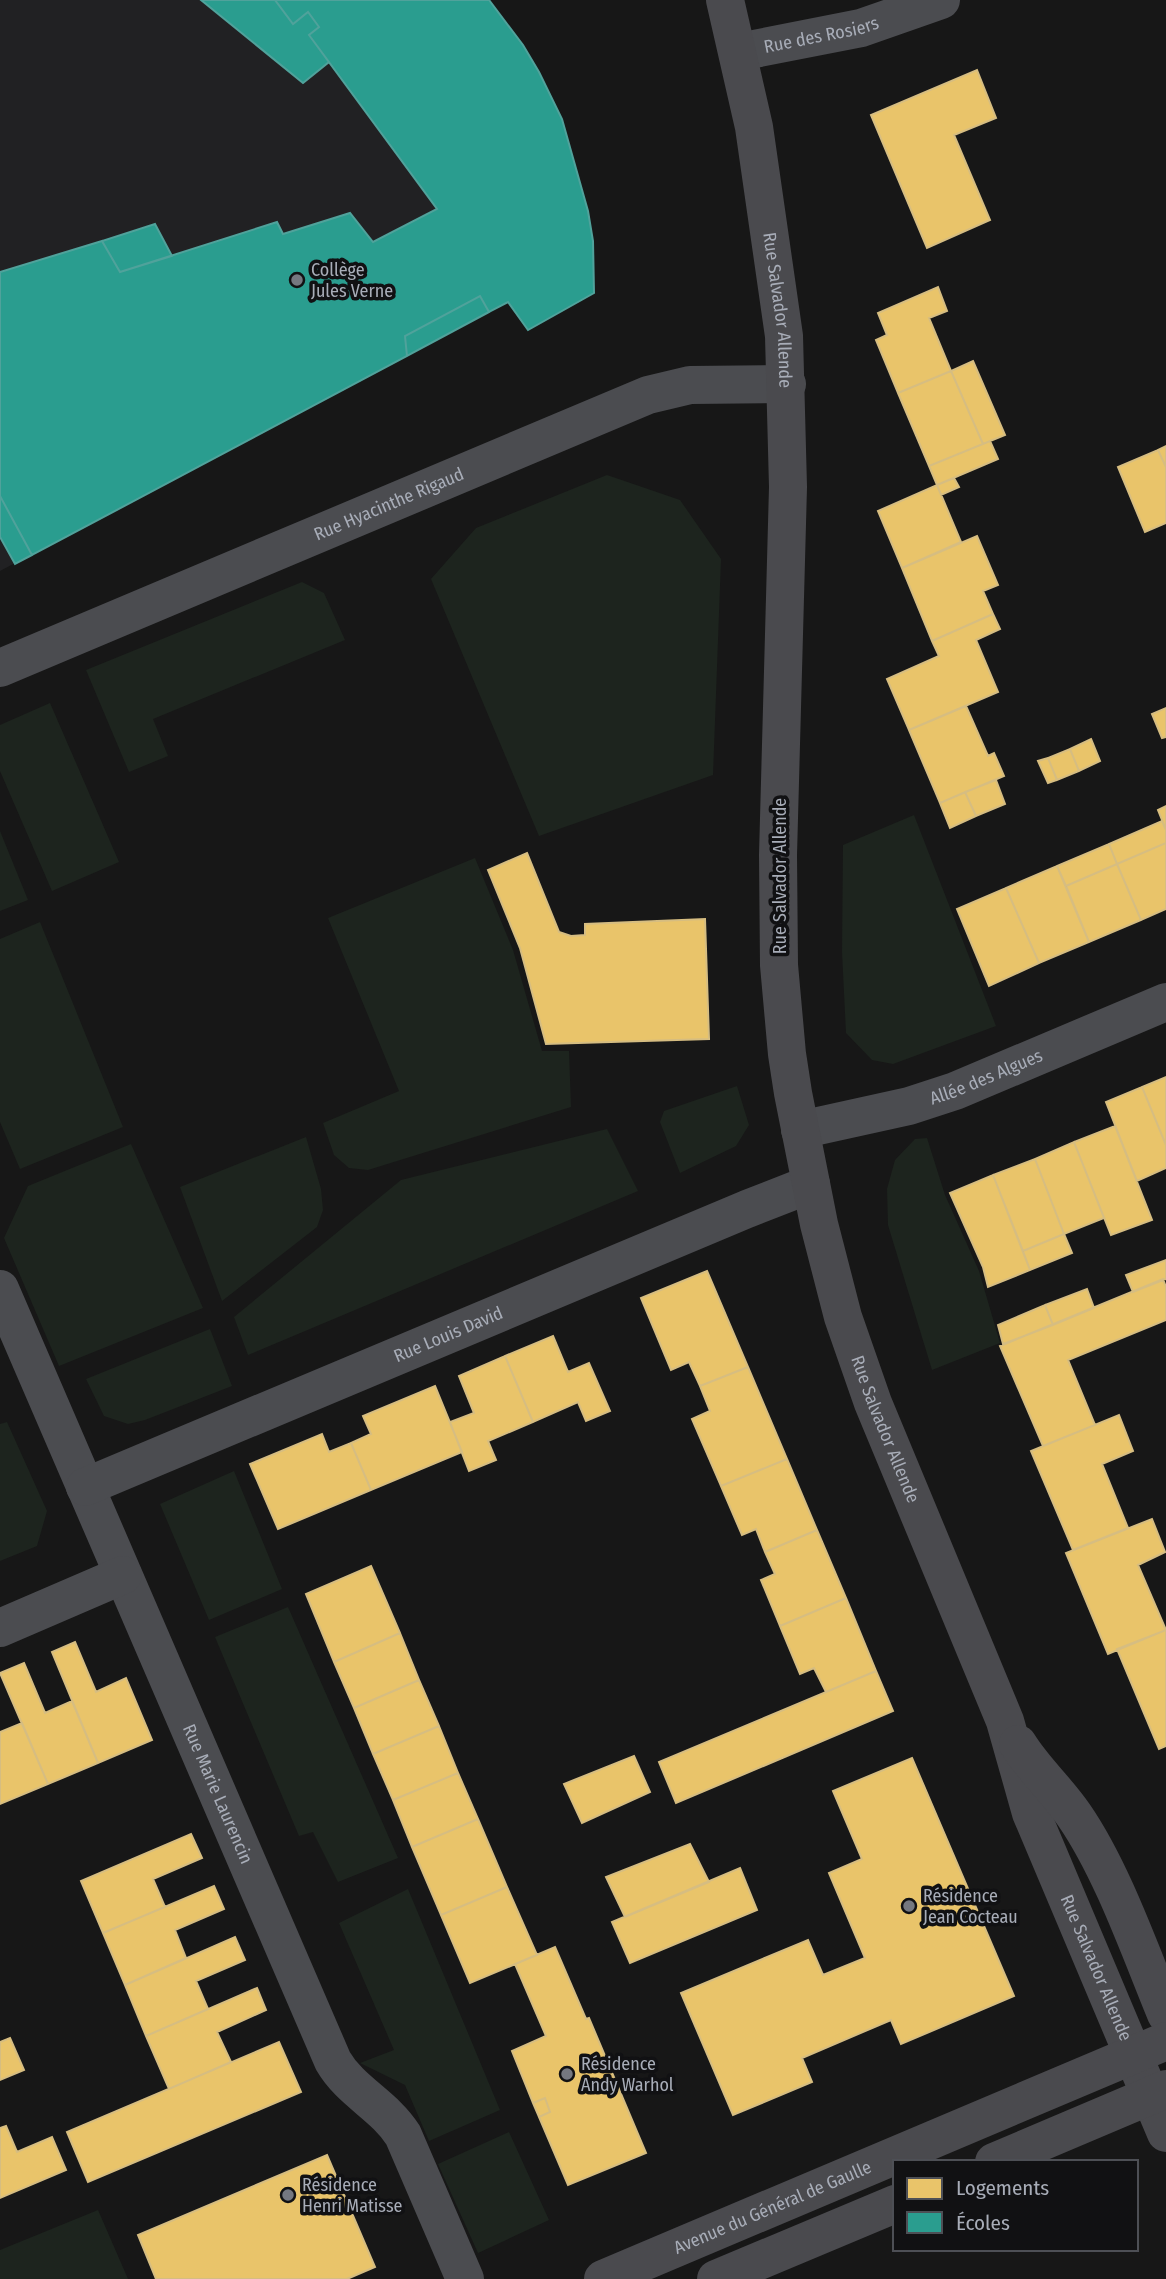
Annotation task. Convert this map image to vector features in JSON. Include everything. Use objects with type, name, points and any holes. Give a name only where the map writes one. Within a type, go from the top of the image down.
[{"type":"street","name":"Rue Salvador Allende","points":[[725,0],[739,52],[771,233],[784,336],[788,487],[778,911],[783,1014],[811,1184],[843,1317],[873,1403],[1005,1721],[1031,1813],[1150,2048],[1166,2133]]},
{"type":"street","name":"Rue des Rosiers","points":[[739,52],[861,28],[941,0]]},
{"type":"street","name":"Rue Hyacinthe Rigaud","points":[[0,668],[648,395],[690,385],[787,384]]},
{"type":"street","name":"Allée des Algues","points":[[800,1130],[909,1106],[955,1091],[1166,1002]]},
{"type":"street","name":"Rue Louis David","points":[[85,1487],[811,1184]]},
{"type":"street","name":"Rue Marie Laurencin","points":[[0,1289],[333,2061],[342,2077],[392,2118],[403,2135],[465,2279]]},
{"type":"street","points":[[0,1628],[123,1575]]},
{"type":"street","name":"Rue Salvador Allende","points":[[1005,1721],[1023,1751],[1074,1815],[1090,1842],[1112,1886],[1166,2014]]},
{"type":"street","name":"Avenue du Général de Gaulle","points":[[603,2279],[1150,2048]]},
{"type":"street","points":[[999,2160],[1158,2093]]},
{"type":"street","points":[[716,2279],[893,2205]]},
{"type":"shaded area","name":"Collège Jules Verne","points":[[0,0],[489,0],[523,45],[562,119],[588,211],[593,241],[594,293],[528,330],[507,303],[0,571]]},
{"type":"shaded area","points":[[607,475],[680,500],[721,559],[713,775],[539,836],[431,579],[476,528]]},
{"type":"shaded area","points":[[302,582],[324,593],[345,640],[153,719],[168,756],[129,772],[86,670]]},
{"type":"shaded area","points":[[50,703],[119,862],[52,891],[0,771],[0,725]]},
{"type":"shaded area","points":[[914,815],[996,1026],[893,1064],[872,1060],[846,1033],[842,952],[843,845]]},
{"type":"shaded area","points":[[0,831],[28,900],[0,911]]},
{"type":"shaded area","points":[[475,858],[513,950],[542,1051],[569,1051],[571,1107],[368,1170],[349,1168],[334,1155],[323,1123],[399,1091],[328,918]]},
{"type":"shaded area","points":[[40,922],[123,1127],[20,1169],[0,1122],[0,939]]},
{"type":"shaded area","points":[[737,1086],[749,1125],[736,1146],[680,1173],[660,1122],[664,1111]]},
{"type":"shaded area","points":[[607,1129],[638,1191],[248,1355],[234,1317],[401,1180]]},
{"type":"shaded area","points":[[306,1137],[321,1189],[323,1210],[317,1227],[222,1301],[180,1187]]},
{"type":"shaded area","points":[[927,1138],[945,1195],[979,1271],[1000,1343],[932,1370],[888,1225],[887,1189],[895,1160],[915,1139]]},
{"type":"shaded area","points":[[131,1144],[203,1308],[59,1366],[4,1238],[28,1186]]},
{"type":"shaded area","points":[[210,1329],[232,1386],[128,1424],[104,1416],[86,1379]]},
{"type":"shaded area","points":[[7,1422],[47,1511],[37,1546],[0,1561],[0,1424]]},
{"type":"shaded area","points":[[234,1471],[282,1589],[209,1620],[160,1504]]},
{"type":"shaded area","points":[[288,1607],[398,1858],[338,1882],[313,1832],[299,1836],[215,1637]]},
{"type":"shaded area","points":[[408,1889],[500,2110],[429,2141],[405,2085],[360,2063],[394,2050],[339,1923]]},
{"type":"shaded area","points":[[509,2132],[549,2220],[478,2253],[438,2164]]},
{"type":"shaded area","points":[[98,2210],[128,2279],[0,2279],[0,2250]]},
{"type":"building: Logements","points":[[977,70],[996,118],[954,135],[990,220],[927,248],[871,115]]},
{"type":"building: Logements","points":[[938,287],[947,311],[929,318],[951,371],[898,393],[876,340],[887,335],[878,313]]},
{"type":"building: Logements","points":[[973,361],[1005,435],[983,444],[951,371]]},
{"type":"building: Logements","points":[[951,371],[983,444],[929,466],[898,393]]},
{"type":"building: Logements","points":[[990,441],[998,459],[937,485],[929,466]]},
{"type":"building: Logements","points":[[1166,446],[1166,467],[1158,450]]},
{"type":"building: Logements","points":[[1158,450],[1166,467],[1166,523],[1145,532],[1118,467]]},
{"type":"building: Logements","points":[[954,478],[959,487],[941,495],[937,485]]},
{"type":"building: Logements","points":[[937,485],[961,542],[902,568],[878,511]]},
{"type":"building: Logements","points":[[977,536],[998,585],[983,591],[993,614],[932,641],[902,568]]},
{"type":"building: Logements","points":[[993,614],[1000,629],[976,640],[998,692],[909,730],[887,679],[939,656],[932,641]]},
{"type":"building: Logements","points":[[966,706],[988,756],[994,753],[1004,776],[940,803],[909,730]]},
{"type":"building: Logements","points":[[1166,708],[1166,737],[1162,738],[1152,714]]},
{"type":"building: Logements","points":[[1091,739],[1100,761],[1079,771],[1070,749]]},
{"type":"building: Logements","points":[[1070,749],[1079,771],[1057,780],[1048,758]]},
{"type":"building: Logements","points":[[1048,758],[1057,780],[1048,783],[1038,761]]},
{"type":"building: Logements","points":[[996,780],[1005,804],[976,816],[965,792]]},
{"type":"building: Logements","points":[[965,792],[976,816],[950,828],[940,803]]},
{"type":"building: Logements","points":[[1166,806],[1166,830],[1158,810]]},
{"type":"building: Logements","points":[[1162,821],[1166,830],[1166,843],[1117,864],[1109,844]]},
{"type":"building: Logements","points":[[1166,843],[1166,909],[1141,920],[1117,864]]},
{"type":"building: Logements","points":[[1109,844],[1117,864],[1066,886],[1057,866]]},
{"type":"building: Logements","points":[[527,853],[559,932],[571,936],[585,935],[585,924],[705,919],[709,1039],[546,1044],[520,948],[488,870]]},
{"type":"building: Logements","points":[[1117,864],[1141,920],[1089,942],[1066,886]]},
{"type":"building: Logements","points":[[1057,866],[1089,942],[1039,963],[1006,888]]},
{"type":"building: Logements","points":[[1006,888],[1039,963],[989,986],[957,909]]},
{"type":"building: Logements","points":[[1166,1077],[1166,1145],[1142,1087]]},
{"type":"building: Logements","points":[[1142,1087],[1166,1145],[1166,1168],[1137,1181],[1106,1102]]},
{"type":"building: Logements","points":[[1115,1126],[1152,1220],[1111,1235],[1074,1142]]},
{"type":"building: Logements","points":[[1074,1142],[1104,1218],[1064,1234],[1035,1159]]},
{"type":"building: Logements","points":[[1035,1159],[1064,1234],[1023,1251],[993,1175]]},
{"type":"building: Logements","points":[[993,1175],[1030,1270],[988,1287],[983,1267],[950,1193]]},
{"type":"building: Logements","points":[[1064,1234],[1072,1253],[1030,1270],[1023,1251]]},
{"type":"building: Logements","points":[[1166,1260],[1166,1279],[1133,1292],[1126,1275]]},
{"type":"building: Logements","points":[[707,1271],[748,1367],[700,1386],[689,1362],[671,1370],[641,1298]]},
{"type":"building: Logements","points":[[1163,1279],[1166,1287],[1166,1320],[1068,1360],[1095,1425],[1043,1446],[1000,1346]]},
{"type":"building: Logements","points":[[1087,1289],[1094,1308],[1053,1325],[1045,1305]]},
{"type":"building: Logements","points":[[1045,1305],[1053,1325],[1003,1344],[998,1325]]},
{"type":"building: Logements","points":[[553,1336],[568,1372],[589,1363],[610,1411],[586,1421],[578,1402],[533,1422],[505,1356]]},
{"type":"building: Logements","points":[[505,1356],[533,1422],[488,1441],[496,1460],[469,1471],[450,1422],[474,1413],[459,1376]]},
{"type":"building: Logements","points":[[748,1367],[787,1459],[721,1486],[692,1419],[710,1411],[700,1386]]},
{"type":"building: Logements","points":[[435,1386],[462,1452],[371,1490],[351,1443],[371,1434],[363,1416]]},
{"type":"building: Logements","points":[[1119,1415],[1133,1451],[1102,1464],[1128,1528],[1073,1550],[1031,1451]]},
{"type":"building: Logements","points":[[322,1434],[329,1452],[351,1443],[371,1490],[278,1529],[250,1464]]},
{"type":"building: Logements","points":[[787,1459],[817,1530],[765,1552],[756,1529],[742,1535],[721,1486]]},
{"type":"building: Logements","points":[[1152,1519],[1165,1552],[1138,1565],[1166,1630],[1108,1654],[1066,1553]]},
{"type":"building: Logements","points":[[817,1530],[846,1598],[780,1626],[761,1580],[775,1574],[765,1552]]},
{"type":"building: Logements","points":[[371,1566],[400,1633],[334,1662],[306,1594]]},
{"type":"building: Logements","points":[[846,1598],[876,1671],[826,1692],[814,1668],[800,1674],[780,1626]]},
{"type":"building: Logements","points":[[1166,1630],[1166,1746],[1159,1749],[1117,1649]]},
{"type":"building: Logements","points":[[400,1633],[419,1680],[354,1708],[334,1662]]},
{"type":"building: Logements","points":[[75,1642],[96,1692],[126,1678],[152,1740],[98,1763],[52,1652]]},
{"type":"building: Logements","points":[[24,1663],[45,1713],[72,1701],[98,1763],[48,1784],[0,1673]]},
{"type":"building: Logements","points":[[876,1671],[893,1711],[676,1803],[659,1762]]},
{"type":"building: Logements","points":[[419,1680],[439,1726],[373,1754],[354,1708]]},
{"type":"building: Logements","points":[[22,1723],[48,1784],[0,1804],[0,1732]]},
{"type":"building: Logements","points":[[439,1726],[458,1773],[393,1800],[373,1754]]},
{"type":"building: Logements","points":[[634,1756],[650,1792],[582,1823],[564,1784]]},
{"type":"building: Logements","name":"Résidence Jean Cocteau","points":[[912,1758],[1014,1996],[901,2044],[891,2020],[802,2058],[812,2082],[733,2115],[681,1993],[808,1940],[823,1975],[865,1958],[829,1873],[862,1859],[833,1791]]},
{"type":"building: Logements","points":[[458,1773],[478,1819],[412,1847],[393,1800]]},
{"type":"building: Logements","points":[[478,1819],[507,1887],[441,1915],[412,1847]]},
{"type":"building: Logements","points":[[191,1834],[202,1858],[153,1879],[165,1907],[103,1933],[81,1881]]},
{"type":"building: Logements","points":[[690,1844],[709,1882],[625,1917],[606,1877]]},
{"type":"building: Logements","points":[[740,1868],[757,1910],[630,1963],[612,1922]]},
{"type":"building: Logements","points":[[214,1886],[224,1909],[175,1930],[186,1958],[125,1985],[103,1933]]},
{"type":"building: Logements","points":[[507,1887],[537,1955],[470,1983],[441,1915]]},
{"type":"building: Logements","points":[[235,1937],[245,1960],[196,1981],[208,2009],[146,2036],[125,1985]]},
{"type":"building: Logements","name":"Résidence Andy Warhol","points":[[555,1947],[586,2019],[589,2018],[646,2153],[568,2185],[539,2117],[550,2112],[545,2098],[533,2103],[512,2051],[546,2036],[515,1964]]},
{"type":"building: Logements","points":[[257,1988],[266,2010],[217,2032],[231,2062],[169,2089],[146,2036]]},
{"type":"building: Logements","points":[[10,2038],[24,2070],[0,2080],[0,2042]]},
{"type":"building: Logements","points":[[279,2042],[301,2092],[88,2182],[67,2132]]},
{"type":"building: Logements","points":[[545,2098],[550,2112],[539,2117],[533,2103]]},
{"type":"building: Logements","points":[[6,2126],[17,2152],[52,2137],[66,2170],[0,2198],[0,2128]]},
{"type":"building: Logements","name":"Résidence Henri Matisse","points":[[327,2155],[375,2267],[347,2279],[156,2279],[138,2235]]},
{"type":"building: Écoles","points":[[201,0],[275,0],[293,24],[308,12],[319,27],[309,35],[329,62],[303,83]]},
{"type":"building: Écoles","name":"Collège Jules Verne","points":[[275,0],[489,0],[523,45],[562,119],[588,211],[593,241],[594,293],[528,330],[508,302],[489,312],[480,296],[405,336],[407,356],[32,555],[0,496],[0,272],[102,241],[120,272],[277,222],[283,234],[350,213],[373,242],[437,209],[309,35],[319,27],[308,12],[293,24]]},
{"type":"building: Écoles","points":[[155,224],[172,256],[120,272],[102,241]]},
{"type":"building: Écoles","points":[[480,296],[489,312],[407,356],[405,336]]},
{"type":"building: Écoles","points":[[0,496],[32,555],[15,564],[0,537]]},
{"type":"place","name":"Collège Jules Verne","points":[[297,280]]},
{"type":"place","name":"Résidence Jean Cocteau","points":[[909,1906]]},
{"type":"place","name":"Résidence Andy Warhol","points":[[567,2074]]},
{"type":"place","name":"Résidence Henri Matisse","points":[[288,2195]]}]
